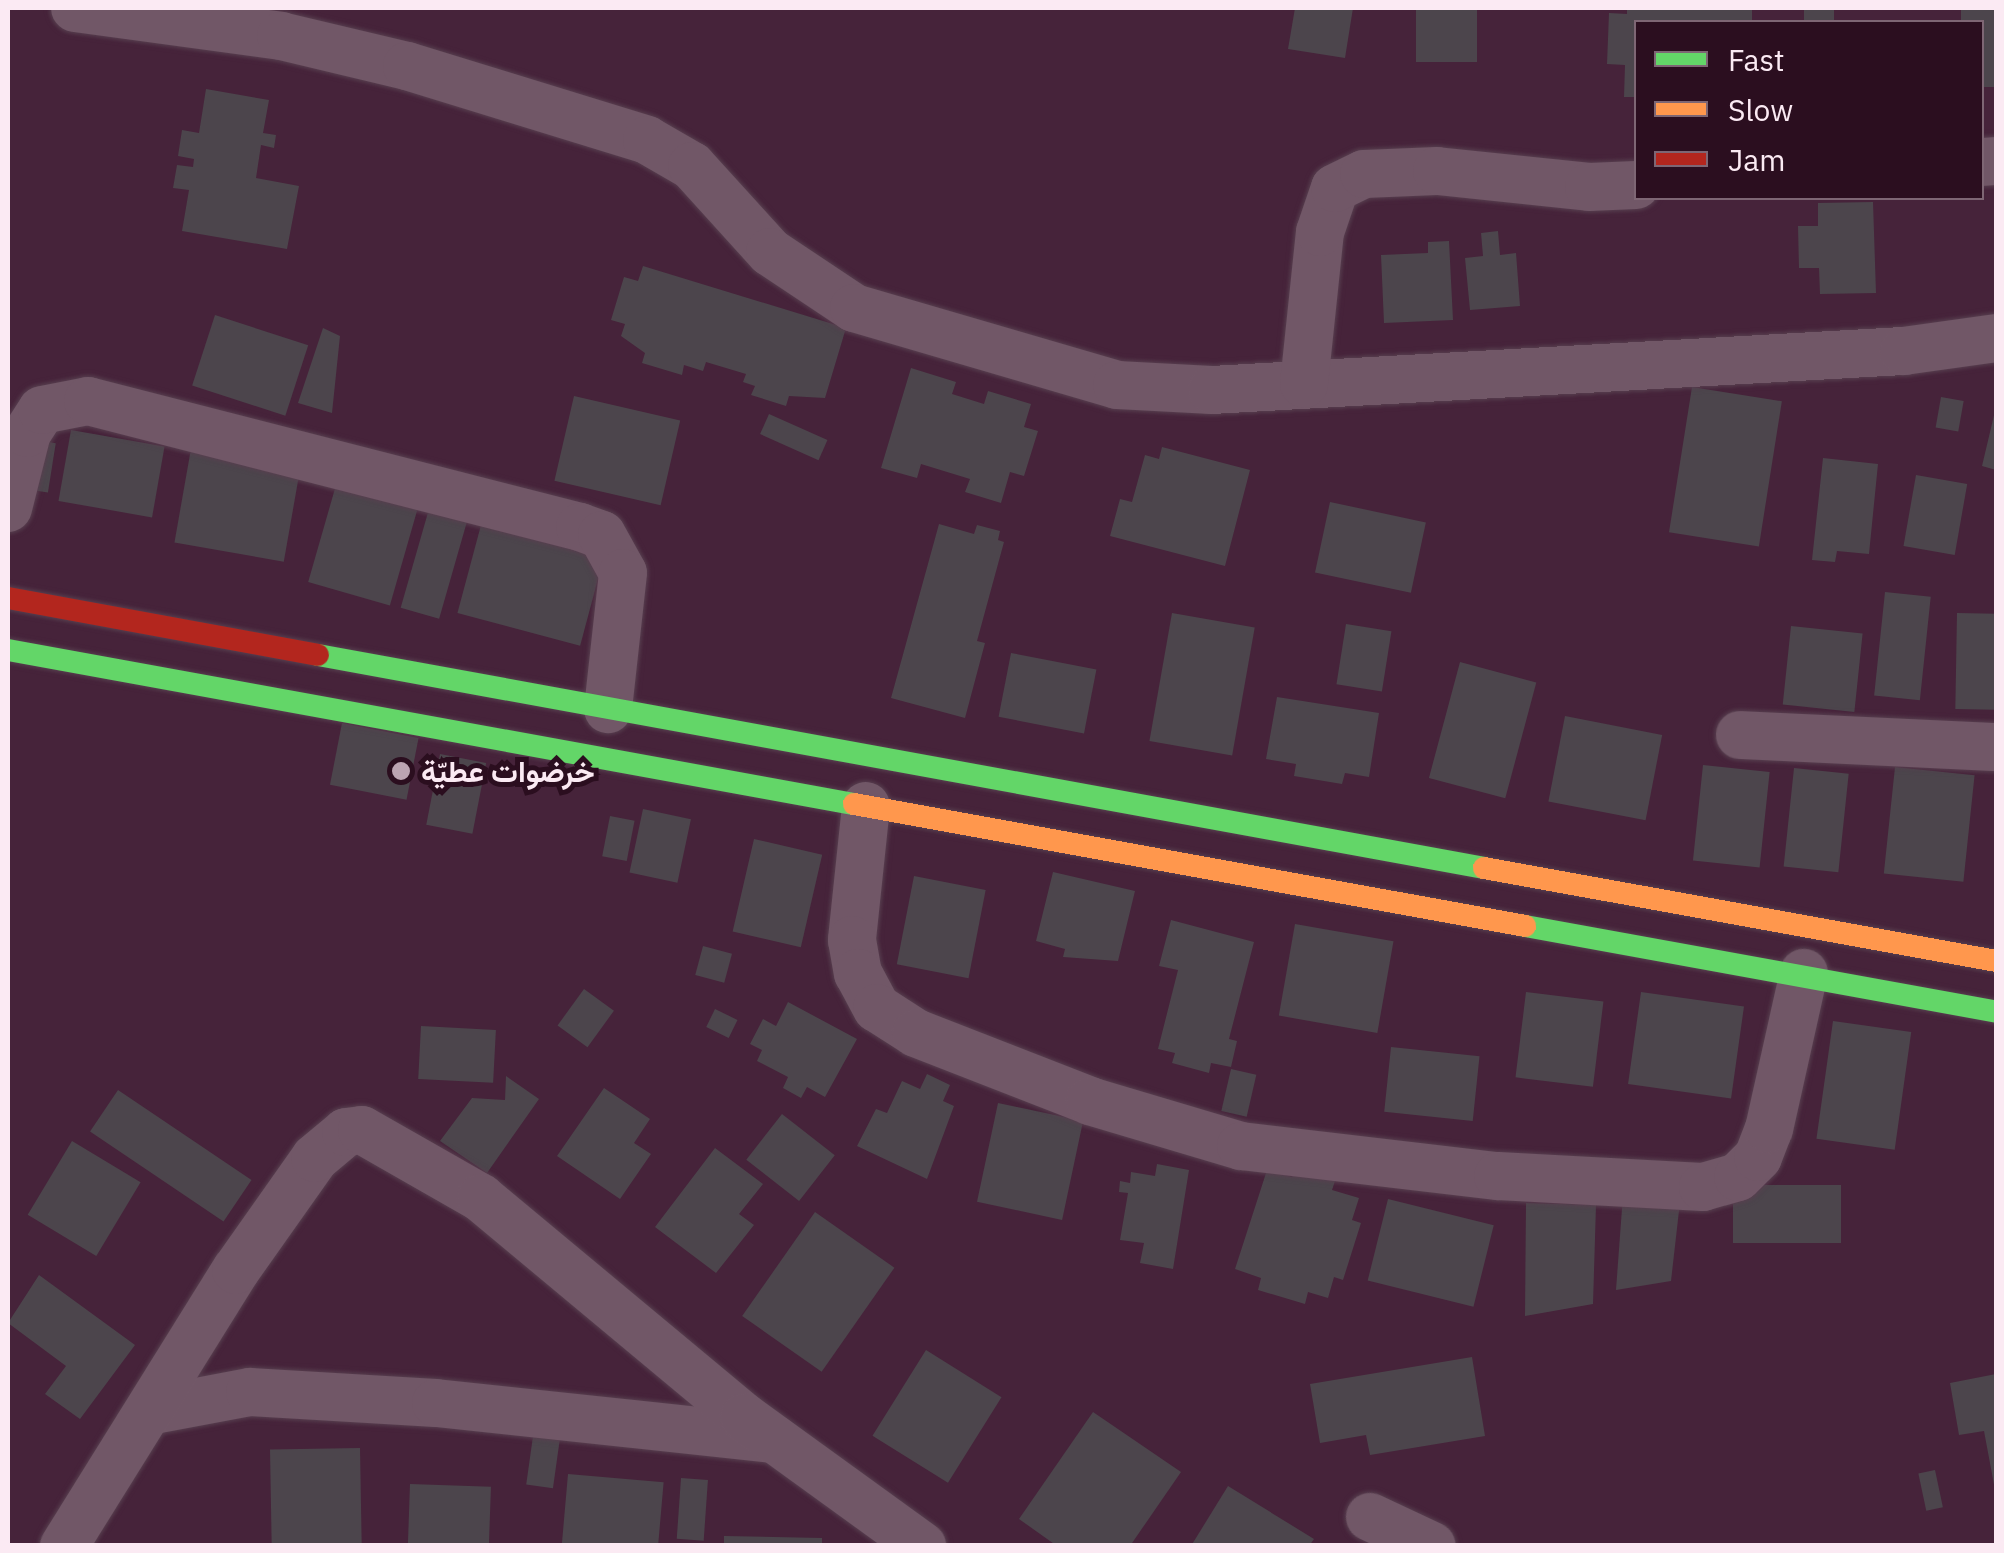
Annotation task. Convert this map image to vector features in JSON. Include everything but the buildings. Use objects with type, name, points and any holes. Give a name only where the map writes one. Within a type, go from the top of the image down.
[{"type":"street","points":[[75,8],[282,36],[407,66],[647,140],[692,166],[770,252],[854,308],[1117,385],[1212,390],[1904,351],[1996,338]]},
{"type":"street","points":[[1304,384],[1320,232],[1335,188],[1364,174],[1436,171],[1589,187],[1634,185]]},
{"type":"street","points":[[8,508],[27,434],[42,410],[88,400],[580,527],[602,535],[623,573],[608,708]]},
{"type":"street","points":[[8,598],[1996,961]]},
{"type":"street","points":[[8,650],[1996,1012]]},
{"type":"street","points":[[1740,734],[1996,746]]},
{"type":"street","points":[[866,806],[852,940],[858,973],[877,1008],[916,1033],[1090,1101],[1241,1146],[1498,1176],[1703,1187],[1738,1177],[1758,1157],[1769,1128],[1804,974]]},
{"type":"street","points":[[64,1546],[315,1158],[326,1143],[362,1130],[481,1198],[774,1439],[922,1546]]},
{"type":"street","points":[[149,1411],[250,1392],[436,1403],[774,1439]]},
{"type":"street","points":[[1370,1517],[1432,1546]]},
{"type":"traffic: fast","points":[[8,650],[854,804]]},
{"type":"traffic: fast","points":[[318,655],[1484,868]]},
{"type":"traffic: fast","points":[[1525,926],[1996,1012]]},
{"type":"traffic: slow","points":[[854,804],[1525,926]]},
{"type":"traffic: slow","points":[[1484,868],[1996,961]]},
{"type":"traffic: jam","points":[[8,598],[318,655]]},
{"type":"place","name":"خرضوات عطيّة","points":[[401,771]]}]
